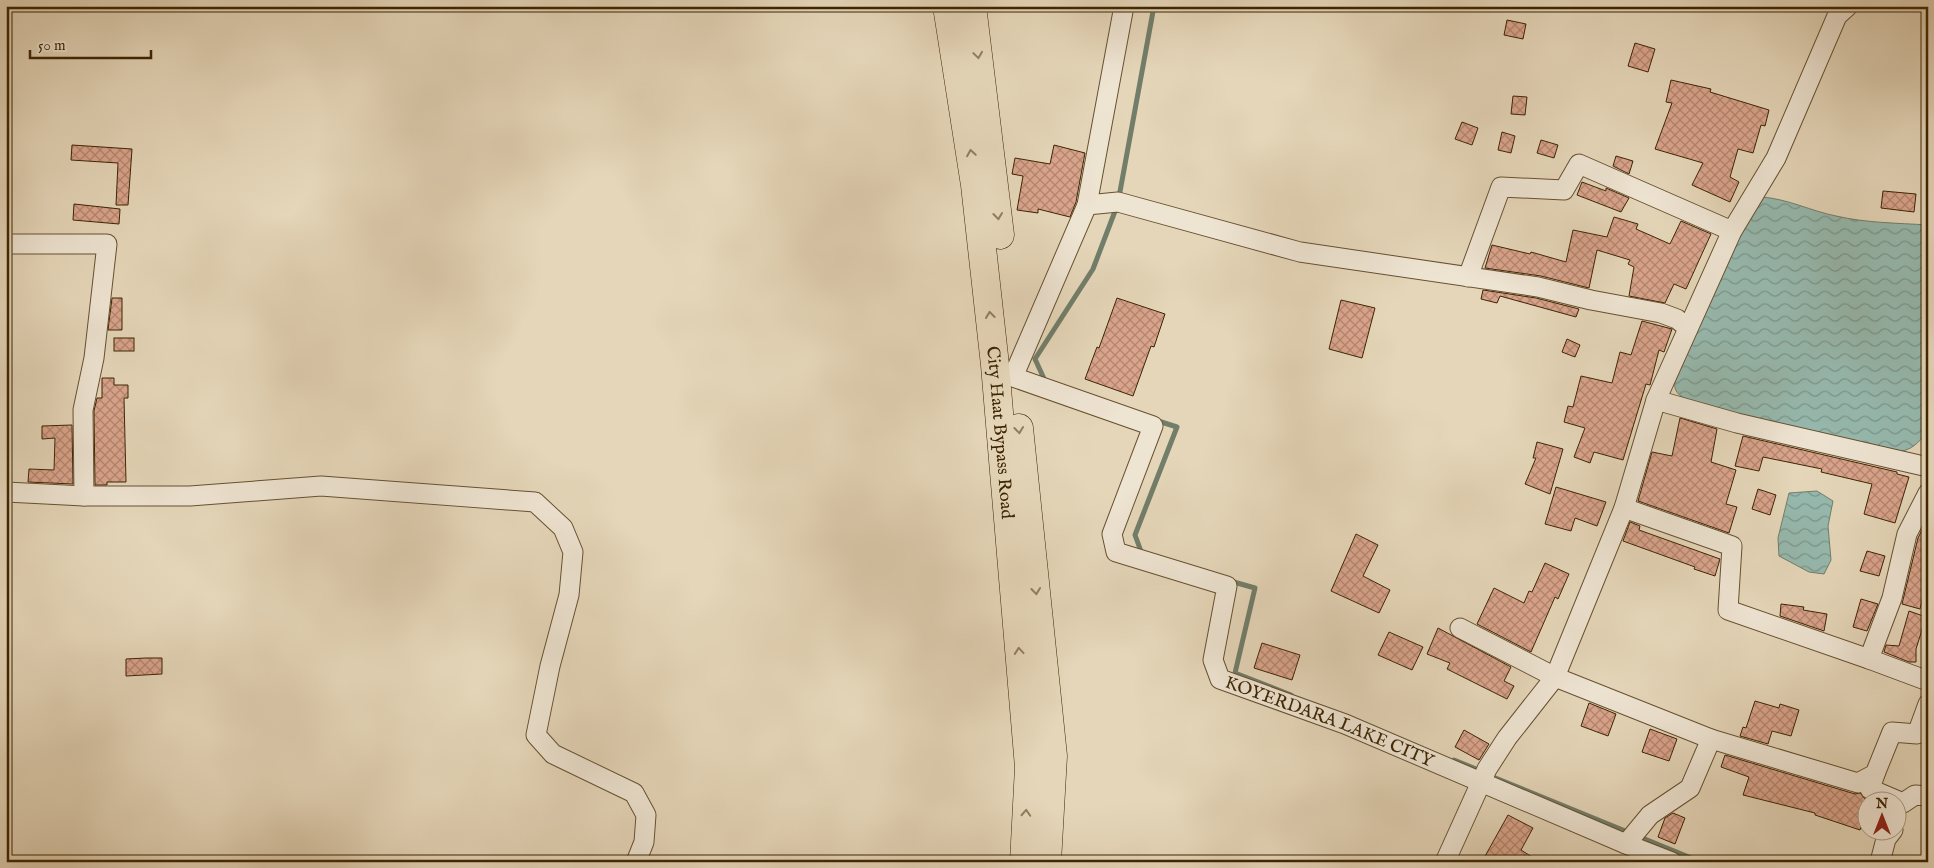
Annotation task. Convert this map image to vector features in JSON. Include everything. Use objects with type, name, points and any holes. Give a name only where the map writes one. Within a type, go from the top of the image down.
[{"type":"main road","name":"City Haat Bypass Road","points":[[948,6],[976,184],[995,365],[1029,766],[1024,862]]},
{"type":"main road","name":"City Haat Bypass Road","points":[[972,6],[995,183],[1013,377],[1053,756],[1047,862]]},
{"type":"street","points":[[1013,377],[1088,205],[1124,6]]},
{"type":"street","points":[[1445,862],[1483,777],[1507,738],[1555,677],[1624,508],[1656,400],[1732,231],[1776,158],[1837,16],[1848,6]]},
{"type":"street","points":[[1468,277],[1501,187],[1564,190],[1579,164],[1732,231]]},
{"type":"street","points":[[1088,205],[1118,202],[1300,252],[1538,287],[1591,300],[1661,313],[1676,319],[1688,328]]},
{"type":"street","points":[[6,244],[108,244],[94,358],[83,410],[84,496]]},
{"type":"street","name":"KOYERDARA LAKE CITY","points":[[1013,377],[1153,426],[1112,534],[1116,552],[1227,586],[1212,660],[1220,679],[1483,777],[1626,844],[1672,862]]},
{"type":"street","points":[[1656,400],[1737,423],[1928,467]]},
{"type":"street","points":[[6,492],[84,496],[190,496],[321,486],[535,502],[563,528],[574,552],[569,595],[550,666],[536,736],[553,754],[634,793],[646,815],[644,842],[636,862]]},
{"type":"street","points":[[1870,659],[1892,598],[1907,534],[1928,493]]},
{"type":"street","points":[[1624,508],[1732,546],[1728,610],[1928,681]]},
{"type":"street","points":[[1460,628],[1555,677],[1711,740],[1858,783],[1875,774]]},
{"type":"street","points":[[1872,790],[1870,789],[1875,774],[1892,732],[1918,734],[1928,704]]},
{"type":"street","points":[[1626,844],[1650,815],[1690,788],[1711,740]]},
{"type":"street","points":[[1906,802],[1915,795],[1928,796]]},
{"type":"street","points":[[1880,862],[1886,840]]},
{"type":"water","points":[[1762,197],[1781,200],[1847,218],[1928,225],[1928,431],[1918,443],[1910,448],[1895,452],[1705,406],[1684,398],[1677,392],[1675,382],[1744,220]]},
{"type":"water","points":[[1817,491],[1833,501],[1828,526],[1831,560],[1824,574],[1809,572],[1779,556],[1778,538],[1789,493]]},
{"type":"building","points":[[1507,20],[1526,24],[1523,39],[1504,35]]},
{"type":"building","points":[[1635,43],[1655,49],[1648,72],[1628,66]]},
{"type":"building","points":[[1671,80],[1711,89],[1710,92],[1769,110],[1765,126],[1761,125],[1753,153],[1738,149],[1730,177],[1739,182],[1730,202],[1692,185],[1703,163],[1655,149],[1672,103],[1666,102]]},
{"type":"building","points":[[1513,96],[1527,97],[1525,115],[1511,114]]},
{"type":"building","points":[[1462,122],[1478,128],[1472,145],[1455,139]]},
{"type":"building","points":[[1502,132],[1515,136],[1511,153],[1498,150]]},
{"type":"building","points":[[1541,140],[1558,145],[1554,158],[1537,153]]},
{"type":"building","points":[[72,145],[132,149],[128,205],[116,205],[118,163],[71,160]]},
{"type":"building","points":[[1054,145],[1085,153],[1076,202],[1070,217],[1038,209],[1038,213],[1017,210],[1023,176],[1012,174],[1015,158],[1050,164]]},
{"type":"building","points":[[1616,156],[1633,161],[1629,174],[1613,166]]},
{"type":"building","points":[[1582,182],[1606,191],[1606,188],[1629,198],[1621,212],[1577,195]]},
{"type":"building","points":[[1883,191],[1916,194],[1914,212],[1881,208]]},
{"type":"building","points":[[74,204],[120,209],[119,224],[73,220]]},
{"type":"building","points":[[1614,217],[1638,224],[1636,229],[1670,244],[1681,221],[1711,234],[1686,289],[1674,284],[1665,303],[1629,296],[1634,267],[1628,264],[1630,260],[1597,250],[1589,288],[1541,276],[1485,268],[1492,245],[1530,254],[1531,252],[1566,262],[1573,230],[1607,237]]},
{"type":"building","points":[[1483,290],[1536,298],[1579,309],[1576,317],[1500,296],[1497,303],[1481,299]]},
{"type":"building","points":[[112,298],[122,298],[122,330],[108,330]]},
{"type":"building","points":[[1117,298],[1165,314],[1154,347],[1151,346],[1133,396],[1085,379],[1097,347],[1099,348]]},
{"type":"building","points":[[1341,300],[1375,308],[1362,358],[1329,349]]},
{"type":"building","points":[[1642,321],[1672,329],[1664,352],[1659,350],[1650,385],[1646,384],[1623,460],[1594,452],[1590,463],[1574,457],[1585,428],[1564,422],[1568,406],[1573,407],[1581,376],[1612,383],[1620,352],[1631,355]]},
{"type":"building","points":[[114,338],[134,338],[134,351],[114,351]]},
{"type":"building","points":[[1567,339],[1580,345],[1575,357],[1562,352]]},
{"type":"building","points":[[102,378],[114,378],[114,385],[128,385],[128,398],[124,398],[126,482],[107,482],[107,485],[95,485],[94,411],[97,398],[102,398]]},
{"type":"building","points":[[1680,418],[1717,429],[1711,462],[1736,470],[1726,504],[1737,507],[1729,533],[1638,501],[1652,452],[1672,456]]},
{"type":"building","points":[[72,425],[73,484],[28,482],[29,469],[54,470],[55,438],[42,439],[42,426]]},
{"type":"building","points":[[1743,436],[1897,472],[1897,474],[1909,477],[1895,523],[1864,514],[1872,484],[1821,472],[1822,469],[1763,457],[1759,471],[1735,466]]},
{"type":"building","points":[[1537,442],[1563,449],[1550,494],[1525,484],[1536,458],[1533,458]]},
{"type":"building","points":[[1556,487],[1606,502],[1597,526],[1575,518],[1571,531],[1545,524]]},
{"type":"building","points":[[1758,489],[1776,495],[1770,515],[1752,509]]},
{"type":"building","points":[[1928,518],[1928,576],[1920,609],[1902,604],[1918,538]]},
{"type":"building","points":[[1630,522],[1640,526],[1639,530],[1720,559],[1715,576],[1623,541]]},
{"type":"building","points":[[1356,534],[1378,545],[1363,576],[1390,590],[1379,613],[1331,591]]},
{"type":"building","points":[[1867,551],[1885,556],[1879,576],[1860,571]]},
{"type":"building","points":[[1545,563],[1569,574],[1558,599],[1555,597],[1531,652],[1477,624],[1494,588],[1524,603],[1529,591],[1532,592]]},
{"type":"building","points":[[1861,599],[1878,604],[1867,631],[1853,627]]},
{"type":"building","points":[[1781,604],[1804,607],[1803,610],[1827,614],[1824,631],[1780,616]]},
{"type":"building","points":[[1909,611],[1926,617],[1916,649],[1916,662],[1909,662],[1884,652],[1886,645],[1899,646]]},
{"type":"building","points":[[1438,628],[1511,667],[1504,681],[1514,686],[1507,699],[1447,669],[1450,663],[1427,654]]},
{"type":"building","points":[[1389,632],[1423,647],[1412,670],[1378,655]]},
{"type":"building","points":[[1262,643],[1300,655],[1292,680],[1254,668]]},
{"type":"building","points":[[162,658],[162,674],[126,676],[126,659]]},
{"type":"building","points":[[1755,701],[1779,708],[1780,704],[1799,710],[1791,736],[1772,731],[1768,744],[1740,736],[1743,727],[1746,728]]},
{"type":"building","points":[[1589,703],[1616,714],[1608,736],[1581,726]]},
{"type":"building","points":[[1650,729],[1677,739],[1669,761],[1642,752]]},
{"type":"building","points":[[1464,730],[1489,744],[1479,760],[1455,747]]},
{"type":"building","points":[[1725,755],[1856,794],[1856,829],[1815,815],[1815,813],[1743,795],[1749,777],[1721,767]]},
{"type":"building","points":[[1673,813],[1685,818],[1675,844],[1658,837],[1665,818]]},
{"type":"building","points":[[1508,815],[1533,828],[1521,850],[1540,862],[1491,862],[1484,858]]},
{"type":"waterway","points":[[1119,197],[1154,6]]},
{"type":"waterway","points":[[1046,383],[1035,359],[1093,269],[1117,206]]},
{"type":"waterway","points":[[1142,554],[1135,535],[1177,427],[1155,420]]},
{"type":"waterway","points":[[1230,581],[1255,588],[1235,673],[1291,695]]},
{"type":"waterway","points":[[1454,760],[1481,771]]},
{"type":"waterway","points":[[1488,775],[1701,862]]}]
